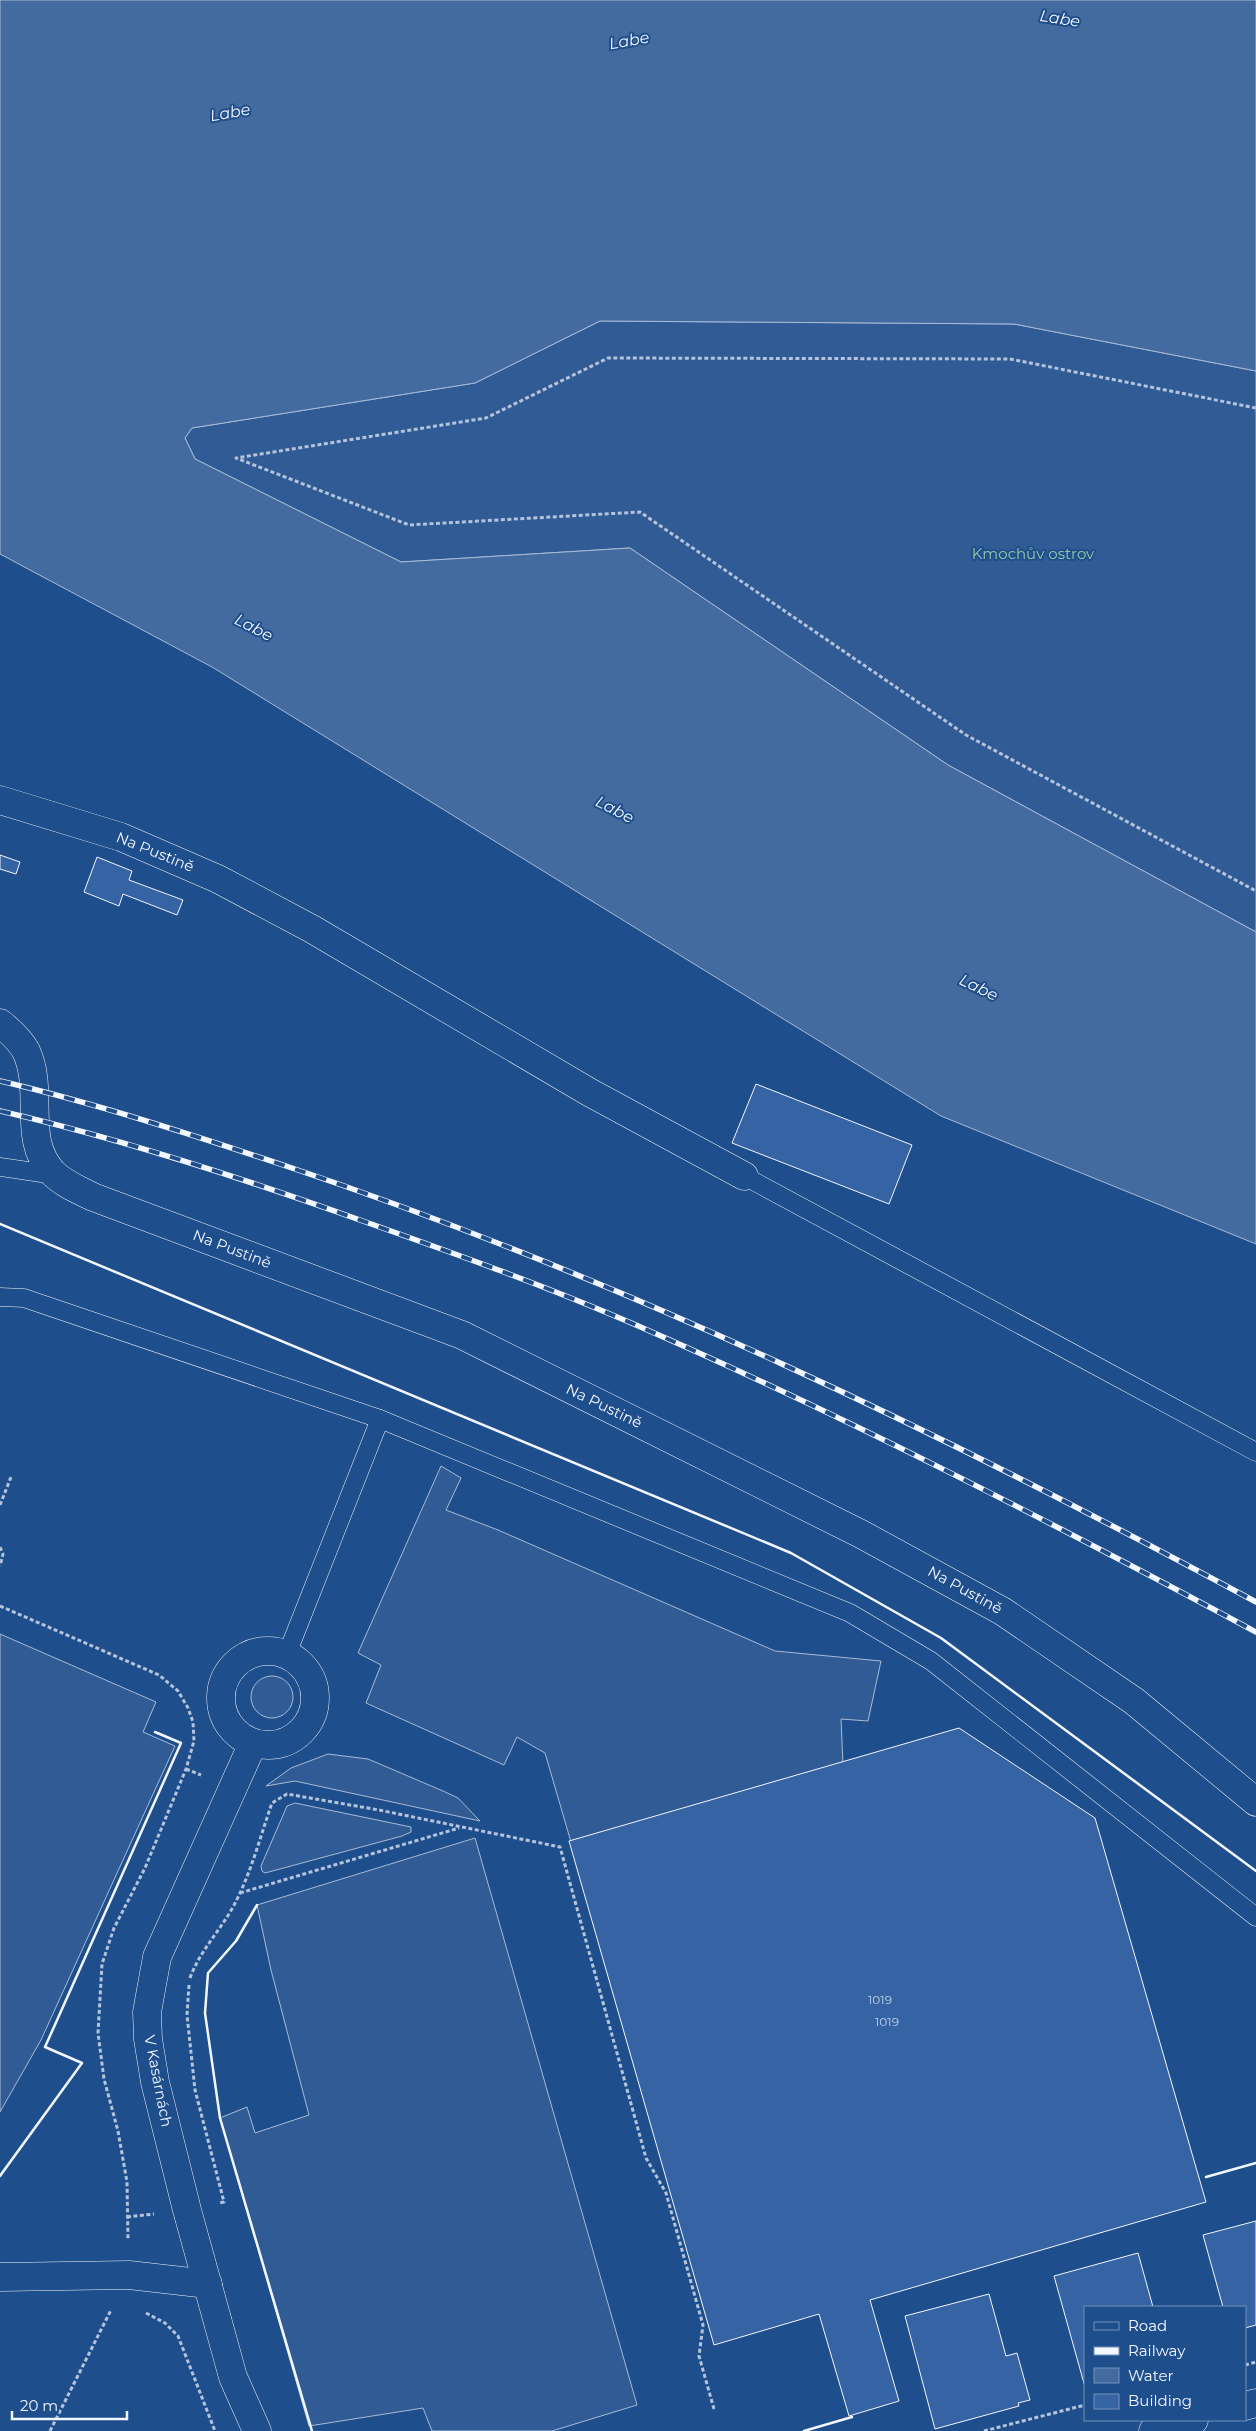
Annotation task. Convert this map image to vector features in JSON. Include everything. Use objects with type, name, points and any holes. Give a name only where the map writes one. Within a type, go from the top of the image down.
[{"type":"street","name":"Na Pustině","points":[[0,800],[121,837],[218,879],[312,929],[589,1092],[744,1176]]},
{"type":"street","name":"Na Pustině","points":[[0,1023],[20,1042],[27,1053],[33,1088],[36,1140],[39,1152],[55,1175],[69,1185],[93,1197],[462,1335],[861,1534],[1002,1610],[1134,1701],[1256,1802]]},
{"type":"street","points":[[271,1650],[287,1654],[303,1666],[314,1684],[316,1699],[313,1712],[307,1726],[296,1736],[282,1743],[267,1745],[253,1743],[239,1736],[226,1719],[220,1698],[222,1684],[230,1670],[241,1658],[256,1652],[271,1650]]},
{"type":"street","name":"V Kasárnách","points":[[253,1743],[157,1957],[147,2012],[148,2039],[155,2082],[208,2284],[233,2376],[257,2431]]},
{"type":"street","points":[[0,2278],[129,2275],[208,2284]]},
{"type":"street","points":[[1153,2431],[1190,2421]]},
{"type":"lane","points":[[0,1167],[55,1175]]},
{"type":"lane","points":[[744,1176],[1256,1452]]},
{"type":"lane","points":[[0,1297],[24,1298],[380,1419],[850,1614],[931,1661],[1256,1917]]},
{"type":"lane","points":[[287,1654],[380,1419]]},
{"type":"path","points":[[1256,408],[1010,360],[608,358],[486,418],[236,458],[408,525],[640,512],[966,735],[1256,891]]},
{"type":"path","points":[[0,1506],[11,1477]]},
{"type":"path","points":[[0,1547],[4,1554],[0,1566]]},
{"type":"path","points":[[0,1606],[160,1674],[178,1691],[188,1708],[193,1722],[194,1741],[186,1769]]},
{"type":"path","points":[[224,2202],[195,2090],[187,2015],[189,1981],[197,1959],[217,1932],[239,1894],[272,1803],[287,1794],[379,1810],[560,1847],[646,2158],[666,2193],[703,2325],[699,2356],[714,2409]]},
{"type":"path","points":[[239,1894],[461,1828]]},
{"type":"path","points":[[50,2431],[112,2309]]},
{"type":"path","points":[[143,2312],[165,2323],[178,2336],[215,2431]]},
{"type":"path","points":[[984,2431],[1084,2405]]},
{"type":"shaded area","name":"Kmochův ostrov","points":[[600,321],[1014,324],[1256,371],[1256,932],[948,765],[630,548],[401,562],[195,459],[185,438],[192,428],[475,383]]},
{"type":"shaded area","points":[[441,1466],[461,1478],[446,1510],[498,1530],[775,1651],[881,1661],[868,1721],[841,1719],[843,1765],[571,1842],[545,1753],[517,1737],[504,1765],[366,1703],[381,1665],[358,1653]]},
{"type":"shaded area","points":[[0,1634],[156,1702],[143,1732],[175,1746],[41,2040],[0,2112]]},
{"type":"shaded area","points":[[268,1676],[276,1676],[287,1682],[293,1697],[287,1712],[276,1718],[268,1718],[257,1712],[251,1701],[251,1693],[257,1682]]},
{"type":"shaded area","points":[[328,1754],[368,1759],[443,1791],[458,1798],[480,1821],[295,1781],[266,1786],[291,1768]]},
{"type":"shaded area","points":[[295,1803],[411,1827],[411,1832],[265,1873],[262,1871],[261,1866],[287,1806]]},
{"type":"shaded area","points":[[475,1838],[637,2405],[552,2431],[432,2431],[423,2408],[309,2426],[220,2118],[247,2107],[255,2133],[309,2115],[271,1970],[257,1905]]},
{"type":"water","name":"Labe","points":[[0,0],[1256,0],[1256,371],[1014,324],[600,321],[475,383],[192,428],[185,438],[195,459],[401,562],[630,548],[948,765],[1256,932],[1256,1244],[941,1116],[212,667],[0,554]]},
{"type":"building","points":[[0,855],[20,862],[16,874],[0,869]]},
{"type":"building","points":[[97,857],[132,871],[129,880],[183,900],[177,915],[123,894],[119,906],[84,892]]},
{"type":"building","points":[[756,1084],[912,1145],[889,1204],[732,1143]]},
{"type":"building","points":[[959,1728],[1095,1818],[1206,2202],[870,2300],[899,2401],[849,2416],[819,2314],[714,2345],[569,1841]]},
{"type":"building","points":[[1256,2221],[1256,2325],[1246,2328],[1246,2306],[1223,2306],[1203,2235]]},
{"type":"building","points":[[1138,2253],[1153,2306],[1084,2306],[1084,2383],[1054,2276]]},
{"type":"building","points":[[989,2294],[1006,2356],[1017,2353],[1030,2400],[1018,2403],[1019,2406],[935,2429],[905,2316]]},
{"type":"railway","points":[[0,1081],[109,1110],[289,1167],[414,1211],[538,1259],[661,1310],[902,1420],[1021,1479],[1256,1602]]},
{"type":"railway","points":[[0,1111],[182,1160],[271,1189],[534,1283],[636,1325],[793,1396],[949,1472],[1256,1632]]},
{"type":"wall","points":[[0,1224],[791,1553],[941,1638],[1256,1871]]},
{"type":"wall","points":[[0,2176],[82,2063],[45,2047],[181,1743],[155,1732]]},
{"type":"wall","points":[[257,1905],[236,1941],[208,1973],[205,2013],[220,2118],[312,2431]]},
{"type":"wall","points":[[1206,2177],[1256,2163]]},
{"type":"wall","points":[[804,2431],[852,2417]]}]
